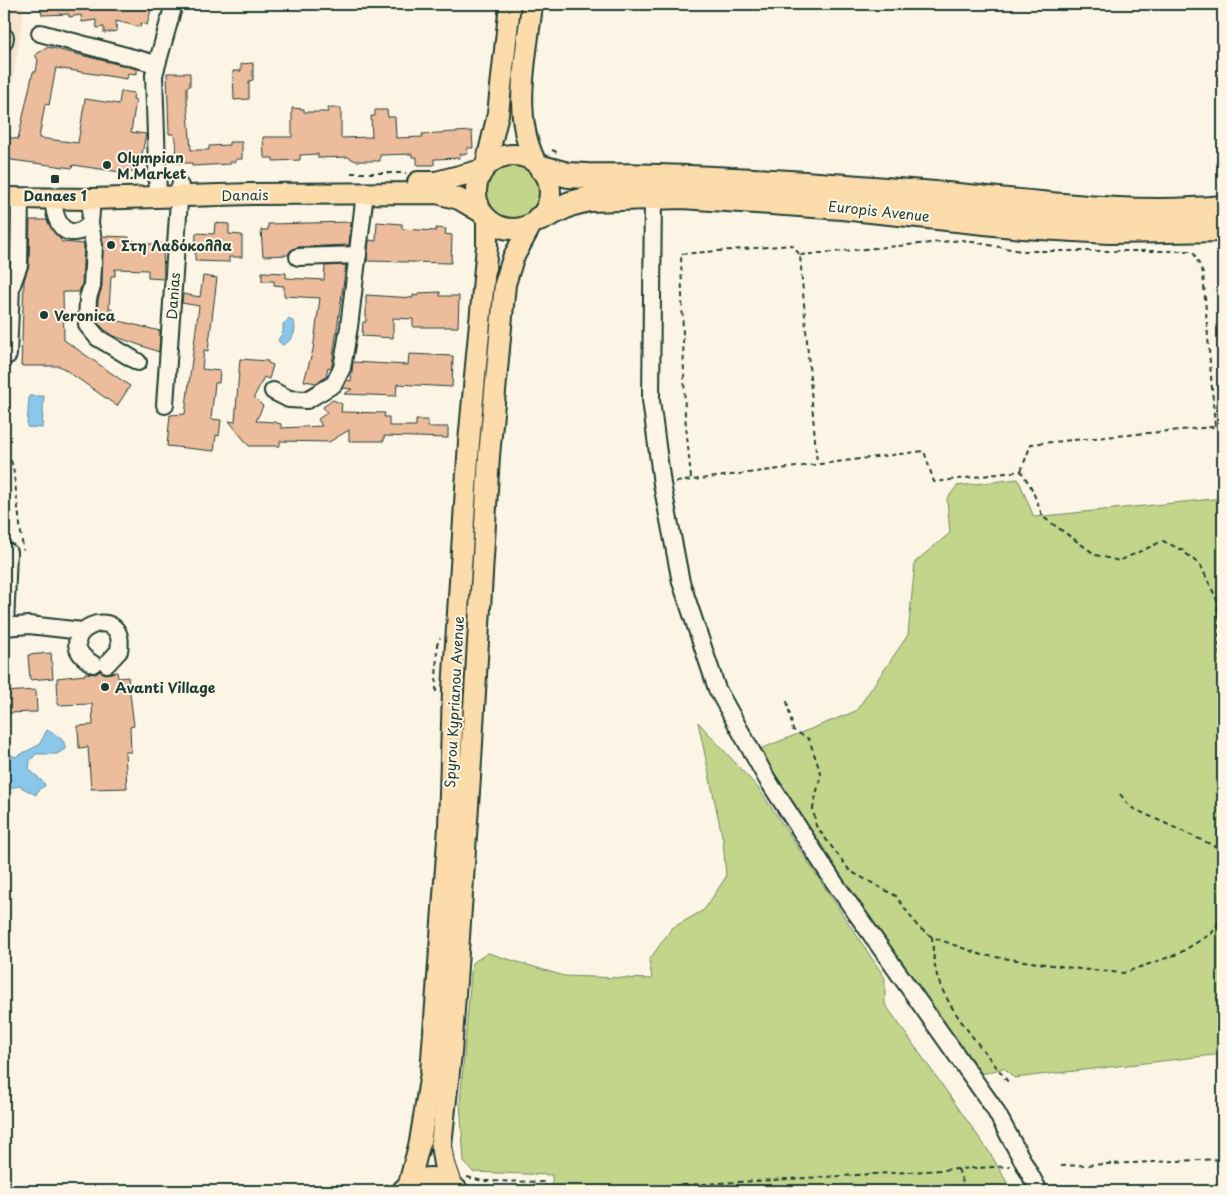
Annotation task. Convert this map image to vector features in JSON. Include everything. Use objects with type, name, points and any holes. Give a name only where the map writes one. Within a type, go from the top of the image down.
[{"type":"highway","name":"Europis Avenue","points":[[538,165],[568,175],[771,181],[1038,205],[1187,210],[1223,208]]},
{"type":"highway","name":"Europis Avenue","points":[[534,222],[570,204],[589,199],[682,196],[823,205],[1023,226],[1109,231],[1223,229]]},
{"type":"main road","points":[[510,4],[498,114],[484,168],[475,191],[484,215],[496,225],[508,229],[519,229],[534,222],[548,204],[550,194],[550,185],[526,141],[522,117],[532,4]]},
{"type":"main road","points":[[484,168],[501,156],[510,154],[527,157],[538,165]]},
{"type":"main road","name":"Danais","points":[[180,191],[341,182],[436,182],[484,168]]},
{"type":"main road","name":"Danais","points":[[9,194],[92,199],[158,191]]},
{"type":"main road","name":"Danais","points":[[9,194],[158,191],[437,193],[459,200],[484,215]]},
{"type":"main road","name":"Spyrou Kyprianou Avenue","points":[[401,1185],[420,1142],[431,1073],[449,827],[453,690],[469,442],[486,246],[484,215]]},
{"type":"main road","name":"Spyrou Kyprianou Avenue","points":[[459,1184],[444,1164],[441,1145],[451,1053],[489,456],[505,284],[512,258],[534,222]]},
{"type":"main road","points":[[401,1185],[430,1178],[459,1184]]},
{"type":"street","points":[[158,191],[154,75],[174,4]]},
{"type":"street","points":[[40,34],[156,64]]},
{"type":"street","name":"Danias","points":[[165,405],[180,191]]},
{"type":"street","points":[[273,391],[288,398],[307,400],[334,384],[342,368],[366,193]]},
{"type":"street","points":[[8,356],[11,287],[9,278],[19,264],[9,194]]},
{"type":"street","points":[[653,196],[651,400],[662,484],[681,582],[717,689],[768,779],[834,882],[994,1108],[1039,1191]]},
{"type":"street","points":[[53,198],[58,221],[67,231],[81,232],[90,223]]},
{"type":"street","points":[[92,199],[90,223],[94,254],[92,286],[88,298],[87,325],[98,338],[138,362]]},
{"type":"street","points":[[298,257],[358,256]]},
{"type":"street","points":[[8,552],[4,627],[29,625],[82,631],[93,624],[106,624],[116,632],[119,638],[119,651],[116,657],[100,664],[84,658],[78,645],[82,631]]},
{"type":"path","points":[[351,173],[415,173]]},
{"type":"path","points":[[800,255],[962,240],[1021,251],[1193,251],[1203,273],[1215,427]]},
{"type":"path","points":[[691,479],[685,415],[681,254],[792,246],[800,255],[817,464]]},
{"type":"path","points":[[1021,471],[1031,444],[1223,426]]},
{"type":"path","points":[[662,484],[924,451],[934,482],[1021,471]]},
{"type":"path","points":[[4,454],[13,466],[23,553],[8,552]]},
{"type":"path","points":[[1021,471],[1031,487],[1043,517],[1096,555],[1119,561],[1164,541],[1182,550],[1200,566],[1217,600],[1223,727]]},
{"type":"path","points":[[437,696],[437,646],[444,630]]},
{"type":"path","points":[[787,701],[793,730],[808,738],[821,774],[813,808],[816,826],[850,871],[896,896],[918,927],[932,937],[982,955],[1123,973],[1178,954],[1212,933],[1223,915]]},
{"type":"path","points":[[1120,794],[1130,807],[1223,850]]},
{"type":"path","points":[[932,937],[933,959],[939,980],[960,1018],[1008,1082]]},
{"type":"path","points":[[1062,1166],[1223,1159]]},
{"type":"path","points":[[585,1191],[1025,1166]]},
{"type":"path","points":[[958,1169],[966,1191]]},
{"type":"path","points":[[459,1184],[483,1181],[545,1182],[547,1191]]},
{"type":"path","points":[[378,1191],[401,1185]]},
{"type":"shaded area","points":[[4,4],[25,4],[4,137]]},
{"type":"green space","points":[[507,164],[519,164],[529,168],[537,176],[541,192],[537,208],[529,216],[519,220],[507,220],[497,216],[489,208],[485,198],[485,186],[489,176],[497,168]]},
{"type":"green space","points":[[1018,479],[1034,517],[1223,498],[1223,1054],[1014,1078],[1004,1068],[982,1074],[866,915],[810,833],[760,749],[856,711],[908,635],[915,562],[950,533],[947,499],[957,486]]},
{"type":"green space","points":[[698,722],[759,789],[885,978],[885,1004],[990,1153],[1012,1191],[552,1191],[552,1175],[473,1172],[464,1162],[460,1103],[472,963],[488,953],[564,976],[652,979],[649,960],[672,928],[704,910],[726,877],[723,840]]},
{"type":"water","points":[[289,319],[294,322],[294,333],[289,342],[282,345],[278,340],[283,332],[283,324]]},
{"type":"water","points":[[29,396],[44,396],[42,428],[27,427]]},
{"type":"water","points":[[47,730],[62,739],[65,749],[57,754],[36,754],[30,761],[29,769],[45,786],[39,789],[36,795],[19,786],[10,788],[5,786],[4,740],[8,743],[7,749],[10,754],[15,757],[39,745]]},
{"type":"building","points":[[40,4],[149,4],[152,6],[147,25],[141,23],[140,27],[116,21],[117,31],[104,33],[104,27],[97,28],[96,20],[82,22],[81,15],[69,17],[69,14],[42,15]]},
{"type":"building","points":[[48,47],[137,69],[137,74],[128,73],[127,79],[56,68],[49,105],[45,104],[39,138],[78,143],[85,99],[119,104],[121,91],[134,93],[133,99],[136,100],[131,132],[146,134],[140,164],[135,171],[120,172],[73,165],[72,168],[4,159],[6,137],[18,139],[33,72],[36,72],[38,60],[35,55]]},
{"type":"building","points":[[253,63],[253,80],[249,81],[249,99],[234,100],[233,71],[241,71],[241,64]]},
{"type":"building","points":[[167,73],[190,73],[187,100],[191,150],[209,150],[209,146],[229,145],[229,142],[242,142],[242,159],[236,159],[236,162],[230,162],[230,164],[192,166],[192,163],[177,163],[176,140],[174,134],[169,134]]},
{"type":"building","points":[[292,108],[304,109],[304,112],[328,112],[328,108],[341,108],[341,138],[372,137],[371,116],[375,116],[375,110],[387,110],[388,117],[395,117],[396,138],[423,137],[422,134],[472,131],[473,148],[467,148],[468,154],[460,154],[460,158],[434,159],[434,165],[417,165],[417,157],[412,157],[412,154],[380,155],[380,161],[356,161],[348,157],[318,158],[318,154],[300,155],[300,160],[273,161],[273,158],[264,158],[263,137],[292,137]]},
{"type":"building","points":[[30,220],[47,220],[62,242],[84,244],[82,284],[79,292],[63,292],[64,340],[130,386],[117,406],[60,366],[21,366],[24,280],[29,265]]},
{"type":"building","points":[[351,222],[349,245],[298,247],[290,251],[288,255],[263,256],[261,230],[268,230],[268,224]]},
{"type":"building","points":[[377,222],[402,224],[402,229],[436,231],[436,228],[446,229],[445,234],[452,235],[451,263],[367,261],[369,240],[376,241]]},
{"type":"building","points":[[215,223],[229,224],[229,234],[242,235],[242,257],[229,257],[229,262],[195,261],[196,233],[214,234]]},
{"type":"building","points":[[4,232],[9,232],[9,264],[4,264]]},
{"type":"building","points":[[102,236],[129,237],[129,240],[135,241],[135,244],[163,244],[164,279],[148,278],[148,270],[115,269],[115,276],[111,276],[109,309],[112,309],[111,319],[160,331],[159,352],[114,336],[97,322],[98,300],[102,286]]},
{"type":"building","points":[[346,265],[331,368],[328,367],[326,377],[316,383],[304,381],[313,350],[320,298],[284,296],[284,286],[274,285],[274,281],[262,281],[262,272],[286,273],[286,278],[324,280],[325,266]]},
{"type":"building","points":[[203,276],[217,278],[208,351],[204,350],[202,369],[220,371],[219,383],[215,383],[211,419],[221,420],[219,436],[216,435],[214,451],[167,446],[170,415],[185,414],[199,306],[182,303],[183,294],[200,297]]},
{"type":"building","points":[[440,292],[440,296],[459,296],[458,327],[413,327],[413,319],[393,318],[393,338],[362,336],[363,322],[366,322],[366,295],[413,298],[413,295],[418,296],[418,293]]},
{"type":"building","points":[[409,354],[453,356],[452,387],[397,384],[396,396],[344,394],[352,389],[343,388],[347,380],[351,381],[353,362],[408,365]]},
{"type":"building","points":[[240,359],[268,361],[268,363],[273,365],[269,379],[264,377],[254,397],[263,406],[256,421],[274,422],[281,424],[281,428],[322,426],[318,419],[327,413],[323,407],[333,400],[342,404],[341,412],[385,413],[384,417],[389,417],[389,426],[416,426],[416,420],[428,420],[428,427],[448,427],[448,438],[384,436],[384,441],[349,441],[349,430],[329,442],[280,441],[280,446],[249,446],[229,421],[235,422]]},
{"type":"building","points":[[51,653],[53,678],[30,680],[28,655]]},
{"type":"building","points":[[100,671],[105,674],[117,672],[118,678],[128,677],[134,726],[130,727],[131,752],[125,752],[127,788],[91,789],[88,747],[79,748],[78,726],[93,725],[92,704],[58,705],[57,678],[85,675],[85,673],[96,674]]},
{"type":"building","points":[[36,690],[37,712],[5,713],[4,692]]},
{"type":"place","name":"Olympian M.Market","points":[[107,165]]},
{"type":"place","name":"Danaes 1","points":[[55,179]]},
{"type":"place","name":"Στη Λαδόκολλα","points":[[111,245]]},
{"type":"place","name":"Veronica","points":[[44,315]]},
{"type":"place","name":"Avanti Village","points":[[105,687]]}]
